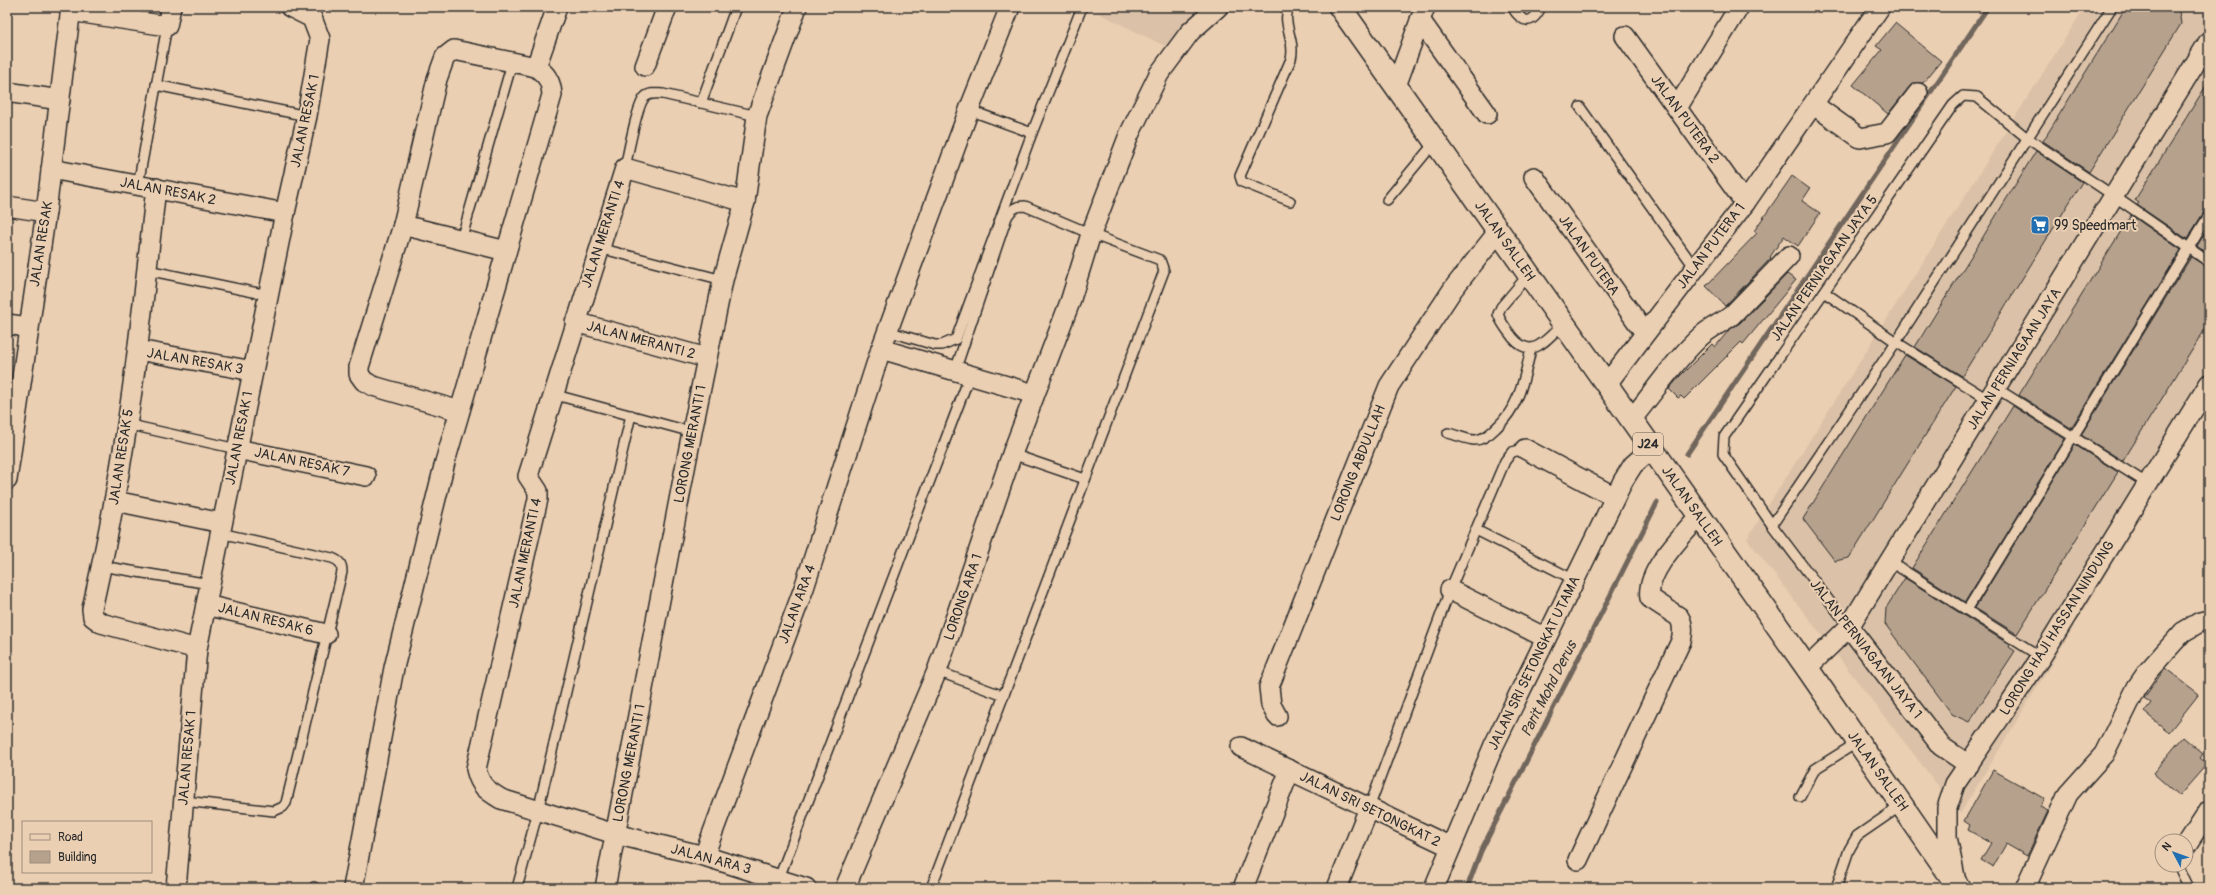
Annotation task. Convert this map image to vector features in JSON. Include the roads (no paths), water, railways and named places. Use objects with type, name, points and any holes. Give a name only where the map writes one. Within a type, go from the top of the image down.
[{"type":"main road","name":"JALAN SALLEH","points":[[1340,7],[1807,668],[1958,885]]},
{"type":"street","points":[[71,9],[167,26],[171,7]]},
{"type":"street","name":"JALAN RESAK 1","points":[[176,888],[197,649],[268,295],[307,116],[320,39],[312,18],[290,7]]},
{"type":"street","points":[[536,67],[557,7]]},
{"type":"street","points":[[645,66],[667,7]]},
{"type":"street","name":"LORONG MERANTI 1","points":[[606,888],[692,432],[723,280],[745,202],[757,116],[797,7]]},
{"type":"street","name":"JALAN ARA 4","points":[[704,856],[804,588],[887,331],[969,110],[1010,7]]},
{"type":"street","name":"LORONG ARA 1","points":[[845,888],[937,671],[1012,454],[1070,302],[1091,234],[1128,135],[1159,74],[1190,32],[1218,7]]},
{"type":"street","points":[[1677,108],[1739,7]]},
{"type":"street","name":"JALAN PUTERA 1","points":[[1606,384],[1745,203],[1814,105],[1880,7]]},
{"type":"street","name":"JALAN RESAK","points":[[7,480],[28,327],[46,212],[71,9]]},
{"type":"street","points":[[1396,86],[1423,14]]},
{"type":"street","points":[[1423,14],[1487,114]]},
{"type":"street","name":"JALAN PUTERA 2","points":[[1625,36],[1745,203]]},
{"type":"street","name":"JALAN PERNIAGAAN JAYA","points":[[1807,668],[1849,627],[2209,41]]},
{"type":"street","points":[[353,888],[394,668],[445,462],[460,411],[506,250],[552,95],[551,84],[546,75],[536,67],[454,50],[445,56],[437,80],[403,225],[358,374],[364,381],[374,386],[460,411]]},
{"type":"street","points":[[7,92],[60,100]]},
{"type":"street","points":[[1814,105],[1860,138],[1887,133],[1918,93]]},
{"type":"street","points":[[624,168],[745,202]]},
{"type":"street","name":"JALAN MERANTI 4","points":[[615,834],[501,799],[488,791],[479,782],[476,769],[538,499],[538,491],[528,476],[552,394],[624,168]]},
{"type":"street","name":"JALAN RESAK 2","points":[[51,169],[285,213]]},
{"type":"street","name":"JALAN PUTERA","points":[[1534,178],[1645,333]]},
{"type":"street","name":"JALAN RESAK 5","points":[[147,186],[147,270],[138,350],[115,501],[92,609],[93,617],[101,623],[197,649]]},
{"type":"street","points":[[7,206],[46,212]]},
{"type":"street","points":[[403,225],[506,250]]},
{"type":"street","name":"LORONG ABDULLAH","points":[[1277,716],[1271,705],[1269,686],[1389,386],[1453,289],[1498,232]]},
{"type":"street","points":[[1631,420],[1696,341],[1710,328],[1732,315],[1789,256]]},
{"type":"street","name":"JALAN MERANTI 2","points":[[576,322],[707,358]]},
{"type":"street","points":[[7,324],[28,327]]},
{"type":"street","points":[[881,349],[1034,394]]},
{"type":"street","name":"JALAN RESAK 3","points":[[138,350],[253,371]]},
{"type":"street","name":"LORONG HAJI HASSAN NINDUNG","points":[[1958,885],[1947,837],[1947,808],[1955,784],[2041,657],[2209,384]]},
{"type":"street","name":"JALAN RESAK 7","points":[[237,449],[366,476]]},
{"type":"street","points":[[1525,449],[1615,497]]},
{"type":"street","name":"JALAN SRI SETONGKAT UTAMA","points":[[1434,888],[1494,745],[1615,497],[1633,465],[1652,449]]},
{"type":"street","points":[[115,501],[221,528]]},
{"type":"street","points":[[1578,860],[1681,641],[1683,632],[1682,622],[1679,617],[1650,598],[1648,591],[1656,570],[1699,516]]},
{"type":"street","points":[[1450,590],[1546,638]]},
{"type":"street","name":"JALAN RESAK 6","points":[[206,605],[326,634]]},
{"type":"street","points":[[2025,888],[2068,794],[2104,754],[2145,676],[2183,632],[2200,622],[2209,620]]},
{"type":"street","name":"JALAN PERNIAGAAN JAYA 1","points":[[1849,627],[1941,746],[1969,765]]},
{"type":"street","name":"JALAN SRI SETONGKAT 2","points":[[1241,747],[1451,847]]},
{"type":"street","name":"JALAN SRI SETONGKAT 2","points":[[1244,888],[1290,770]]},
{"type":"street","points":[[1337,888],[1369,808]]},
{"type":"street","points":[[2194,833],[2209,810]]},
{"type":"street","name":"JALAN ARA 3","points":[[615,834],[704,856],[779,878],[806,888]]},
{"type":"lane","points":[[701,103],[736,7]]},
{"type":"lane","points":[[887,331],[935,345],[942,345],[956,339],[1032,133],[1082,7]]},
{"type":"lane","points":[[1289,7],[1286,14],[1294,49],[1240,176],[1242,182],[1290,201]]},
{"type":"lane","points":[[1512,7],[1520,18],[1527,21],[1535,17],[1541,7]]},
{"type":"lane","points":[[1772,525],[1896,342],[2112,7]]},
{"type":"lane","points":[[147,186],[156,86],[167,26]]},
{"type":"lane","points":[[461,240],[512,63]]},
{"type":"lane","points":[[156,86],[307,116]]},
{"type":"lane","points":[[624,168],[638,110],[644,97],[649,94],[663,94],[757,116]]},
{"type":"lane","name":"JALAN PERNIAGAAN JAYA 5","points":[[1772,525],[1723,454],[1724,438],[1953,105],[1963,96],[1976,97],[2027,138]]},
{"type":"lane","points":[[1580,107],[1695,268]]},
{"type":"lane","points":[[969,110],[1032,133]]},
{"type":"lane","points":[[2027,138],[2209,262]]},
{"type":"lane","points":[[1387,200],[1435,142]]},
{"type":"lane","points":[[779,878],[962,373],[1007,217],[1011,210],[1017,206],[1026,206],[1091,234],[1160,260],[1164,271],[932,888]]},
{"type":"lane","points":[[1966,610],[2209,215]]},
{"type":"lane","points":[[599,248],[723,280]]},
{"type":"lane","points":[[147,270],[268,295]]},
{"type":"lane","points":[[1528,275],[1501,307],[1498,314],[1503,325],[1520,346],[1531,348],[1537,347],[1563,324]]},
{"type":"lane","points":[[1824,292],[1896,342],[2072,438],[2148,484]]},
{"type":"lane","points":[[1448,433],[1473,440],[1480,439],[1507,419],[1512,412],[1523,387],[1531,348]]},
{"type":"lane","points":[[552,394],[692,432]]},
{"type":"lane","points":[[517,888],[538,811],[631,415]]},
{"type":"lane","points":[[126,424],[237,449]]},
{"type":"lane","points":[[1369,808],[1450,590],[1505,461],[1512,452],[1525,449]]},
{"type":"lane","points":[[1012,454],[1085,479]]},
{"type":"lane","name":"JALAN PERNIAGAAN JAYA 1","points":[[1772,525],[1849,627]]},
{"type":"lane","points":[[184,801],[274,811],[283,807],[286,803],[342,572],[342,566],[338,560],[221,528]]},
{"type":"lane","points":[[1476,530],[1575,580]]},
{"type":"lane","points":[[1889,561],[2041,657]]},
{"type":"lane","points":[[101,566],[210,584]]},
{"type":"lane","points":[[937,671],[1004,696]]},
{"type":"lane","points":[[1800,797],[1815,770],[1858,742]]},
{"type":"lane","points":[[1836,888],[1849,850],[1857,836],[1902,805]]},
{"type":"lane","points":[[2182,873],[2189,888]]},
{"type":"waterway","points":[[1687,454],[1988,7]]},
{"type":"waterway","name":"Parit Mohd Derus","points":[[1467,888],[1481,851],[1657,503]]},
{"type":"place","name":"99 Speedmart","points":[[2040,225]]}]
